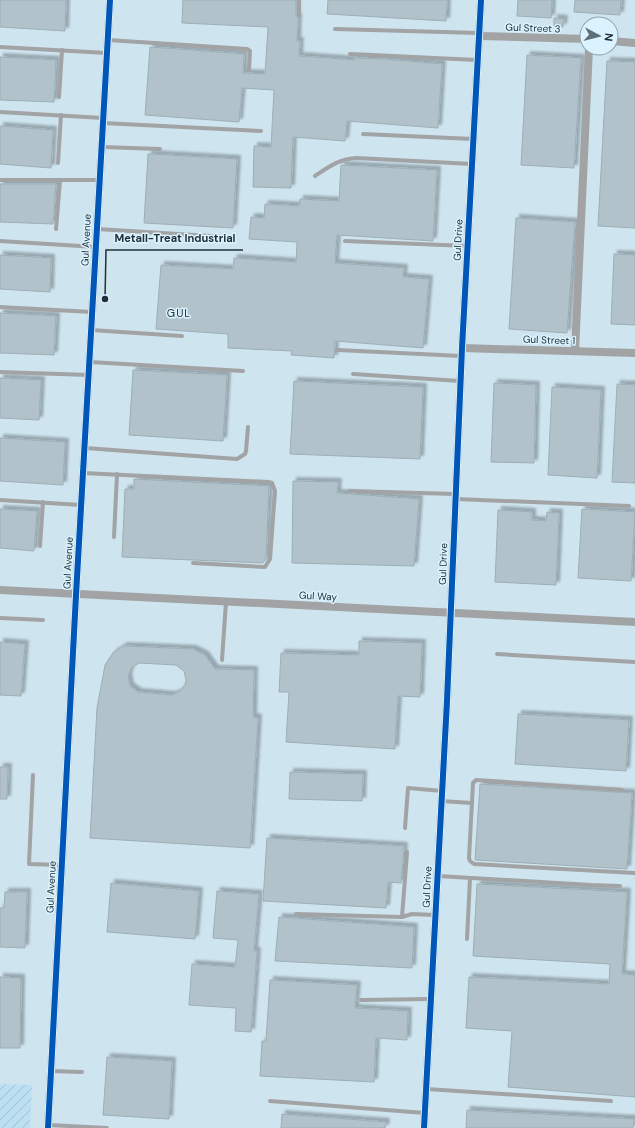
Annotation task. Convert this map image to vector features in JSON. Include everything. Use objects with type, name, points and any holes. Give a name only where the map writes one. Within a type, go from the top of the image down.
[{"type":"street","name":"Gul Avenue","points":[[48,1127],[84,448],[110,0]]},
{"type":"street","name":"Gul Drive","points":[[424,1128],[451,612],[461,352],[481,0]]},
{"type":"street","name":"Gul Street 3","points":[[479,35],[579,39]]},
{"type":"street","points":[[619,42],[635,43]]},
{"type":"street","points":[[575,351],[590,56]]},
{"type":"street","name":"Gul Street 1","points":[[461,352],[575,351],[635,353]]},
{"type":"street","name":"Gul Way","points":[[0,590],[635,622]]},
{"type":"lane","points":[[299,0],[299,15]]},
{"type":"lane","points":[[335,30],[479,35]]},
{"type":"lane","points":[[108,40],[247,49],[250,51],[249,70]]},
{"type":"lane","points":[[0,47],[107,53]]},
{"type":"lane","points":[[59,97],[62,50]]},
{"type":"lane","points":[[350,54],[478,60]]},
{"type":"lane","points":[[0,112],[61,115],[103,120],[261,131]]},
{"type":"lane","points":[[58,163],[61,115]]},
{"type":"lane","points":[[363,134],[474,139]]},
{"type":"lane","points":[[102,147],[160,150]]},
{"type":"lane","points":[[315,176],[345,158],[472,164]]},
{"type":"lane","points":[[0,180],[100,180]]},
{"type":"lane","points":[[56,230],[60,180]]},
{"type":"lane","points":[[97,229],[227,237]]},
{"type":"lane","points":[[0,241],[96,247]]},
{"type":"lane","points":[[345,241],[467,246]]},
{"type":"lane","points":[[0,307],[92,312]]},
{"type":"lane","points":[[91,330],[182,336]]},
{"type":"lane","points":[[338,350],[461,352]]},
{"type":"lane","points":[[90,362],[243,371]]},
{"type":"lane","points":[[0,372],[89,376]]},
{"type":"lane","points":[[353,374],[460,381]]},
{"type":"lane","points":[[84,448],[237,459],[246,451],[248,427]]},
{"type":"lane","points":[[83,474],[117,474],[272,483],[274,491],[270,559],[265,567],[193,563]]},
{"type":"lane","points":[[114,537],[117,474]]},
{"type":"lane","points":[[349,491],[629,506]]},
{"type":"lane","points":[[0,500],[81,505]]},
{"type":"lane","points":[[40,546],[43,502]]},
{"type":"lane","points":[[222,660],[226,602]]},
{"type":"lane","points":[[0,618],[43,620]]},
{"type":"lane","points":[[497,654],[635,662]]},
{"type":"lane","points":[[33,775],[29,864],[62,866]]},
{"type":"lane","points":[[622,790],[476,780],[473,783],[469,858],[471,864],[635,873]]},
{"type":"lane","points":[[405,828],[408,788],[442,790]]},
{"type":"lane","points":[[441,801],[472,803]]},
{"type":"lane","points":[[402,917],[407,852]]},
{"type":"lane","points":[[438,876],[620,886]]},
{"type":"lane","points":[[467,939],[470,878]]},
{"type":"lane","points":[[296,914],[402,917],[412,914],[436,915]]},
{"type":"lane","points":[[361,1000],[431,999]]},
{"type":"lane","points":[[51,1071],[82,1072]]},
{"type":"lane","points":[[427,1089],[611,1101]]},
{"type":"lane","points":[[270,1101],[425,1113]]},
{"type":"lane","points":[[48,1127],[107,1128]]},
{"type":"shaded area","points":[[0,1084],[32,1085],[30,1128],[0,1128]]},
{"type":"building","points":[[0,0],[66,0],[65,31],[0,27]]},
{"type":"building","points":[[183,0],[296,0],[296,15],[298,18],[297,41],[300,41],[299,56],[354,60],[354,58],[383,59],[442,64],[438,128],[347,121],[345,141],[293,137],[291,188],[253,187],[254,146],[271,147],[274,90],[242,88],[239,122],[145,115],[150,47],[244,54],[243,73],[265,74],[268,27],[182,23]]},
{"type":"building","points":[[328,0],[447,0],[446,21],[327,14]]},
{"type":"building","points":[[518,0],[552,0],[551,18],[517,16]]},
{"type":"building","points":[[575,0],[621,0],[620,15],[574,12]]},
{"type":"building","points":[[554,18],[564,19],[563,27],[554,26]]},
{"type":"building","points":[[527,55],[581,58],[574,168],[521,165]]},
{"type":"building","points":[[0,57],[56,60],[54,102],[0,100]]},
{"type":"building","points":[[607,61],[635,62],[635,228],[598,226]]},
{"type":"building","points":[[0,126],[53,130],[51,168],[0,164]]},
{"type":"building","points":[[148,154],[237,159],[233,228],[144,223]]},
{"type":"building","points":[[341,165],[437,170],[433,241],[337,235],[335,263],[404,268],[403,277],[429,279],[423,348],[335,341],[334,358],[291,355],[292,351],[228,348],[228,334],[156,329],[161,265],[233,269],[234,258],[296,262],[297,242],[249,239],[251,217],[264,218],[265,204],[299,206],[300,199],[339,201]]},
{"type":"building","points":[[0,184],[56,184],[53,224],[0,222]]},
{"type":"building","points":[[516,218],[575,222],[567,333],[509,329]]},
{"type":"building","points":[[614,254],[635,255],[635,325],[611,324]]},
{"type":"building","points":[[0,255],[51,258],[50,292],[0,289]]},
{"type":"building","points":[[0,313],[56,316],[54,355],[0,353]]},
{"type":"building","points":[[133,370],[227,375],[223,441],[129,435]]},
{"type":"building","points":[[0,378],[41,380],[39,420],[0,418]]},
{"type":"building","points":[[294,381],[423,387],[420,459],[290,454]]},
{"type":"building","points":[[494,383],[536,385],[534,463],[491,462]]},
{"type":"building","points":[[617,384],[635,385],[635,483],[612,482]]},
{"type":"building","points":[[552,387],[601,390],[597,478],[548,475]]},
{"type":"building","points":[[0,438],[65,442],[63,485],[0,481]]},
{"type":"building","points":[[134,479],[269,486],[266,558],[263,563],[122,557],[125,489],[134,489]]},
{"type":"building","points":[[293,481],[338,482],[337,493],[419,499],[414,566],[292,563]]},
{"type":"building","points":[[0,509],[37,511],[34,551],[0,548]]},
{"type":"building","points":[[582,509],[635,512],[631,581],[578,578]]},
{"type":"building","points":[[498,510],[532,512],[532,520],[546,521],[547,512],[559,513],[556,585],[495,582]]},
{"type":"building","points":[[359,641],[422,643],[420,697],[398,696],[395,749],[286,742],[289,692],[279,692],[281,653],[359,655]]},
{"type":"building","points":[[0,642],[25,644],[21,696],[0,695]]},
{"type":"building","points":[[124,646],[193,649],[205,655],[215,669],[254,670],[253,717],[258,718],[250,848],[90,838],[97,708],[105,665],[113,653]],"holes":[[[139,663],[176,665],[184,671],[186,680],[185,685],[179,692],[172,695],[138,692],[130,686],[128,677],[131,668]]]},
{"type":"building","points":[[518,714],[629,720],[626,771],[515,764]]},
{"type":"building","points":[[0,767],[8,767],[7,799],[0,799]]},
{"type":"building","points":[[290,772],[363,774],[362,801],[289,799]]},
{"type":"building","points":[[480,784],[632,793],[627,869],[475,860]]},
{"type":"building","points":[[267,838],[404,846],[401,883],[388,882],[386,908],[263,901]]},
{"type":"building","points":[[111,883],[199,891],[195,939],[107,932]]},
{"type":"building","points":[[477,884],[627,892],[622,974],[635,975],[635,1097],[508,1087],[512,1031],[466,1028],[469,977],[609,984],[610,964],[473,956]]},
{"type":"building","points":[[217,891],[259,894],[254,951],[257,951],[251,1032],[235,1031],[236,1008],[189,1005],[192,964],[235,967],[238,940],[213,938]]},
{"type":"building","points":[[5,892],[27,892],[25,948],[0,947],[0,908],[4,908]]},
{"type":"building","points":[[279,917],[414,927],[412,968],[275,961]]},
{"type":"building","points":[[0,977],[21,978],[20,1048],[0,1048]]},
{"type":"building","points":[[270,980],[357,985],[355,1008],[408,1011],[407,1040],[376,1038],[374,1082],[260,1076],[262,1041],[266,1041]]},
{"type":"building","points":[[107,1057],[172,1061],[169,1119],[103,1115]]},
{"type":"building","points":[[467,1110],[634,1119],[633,1128],[466,1128]]},
{"type":"building","points":[[282,1114],[386,1122],[385,1128],[281,1128]]},
{"type":"cycle path","points":[[48,1128],[76,595],[110,0]]},
{"type":"cycle path","points":[[424,1128],[447,701],[462,348],[481,0]]},
{"type":"place","name":"Metall-Treat Industrial","points":[[105,299]]},
{"type":"district","name":"GUL","points":[[179,313]]}]
